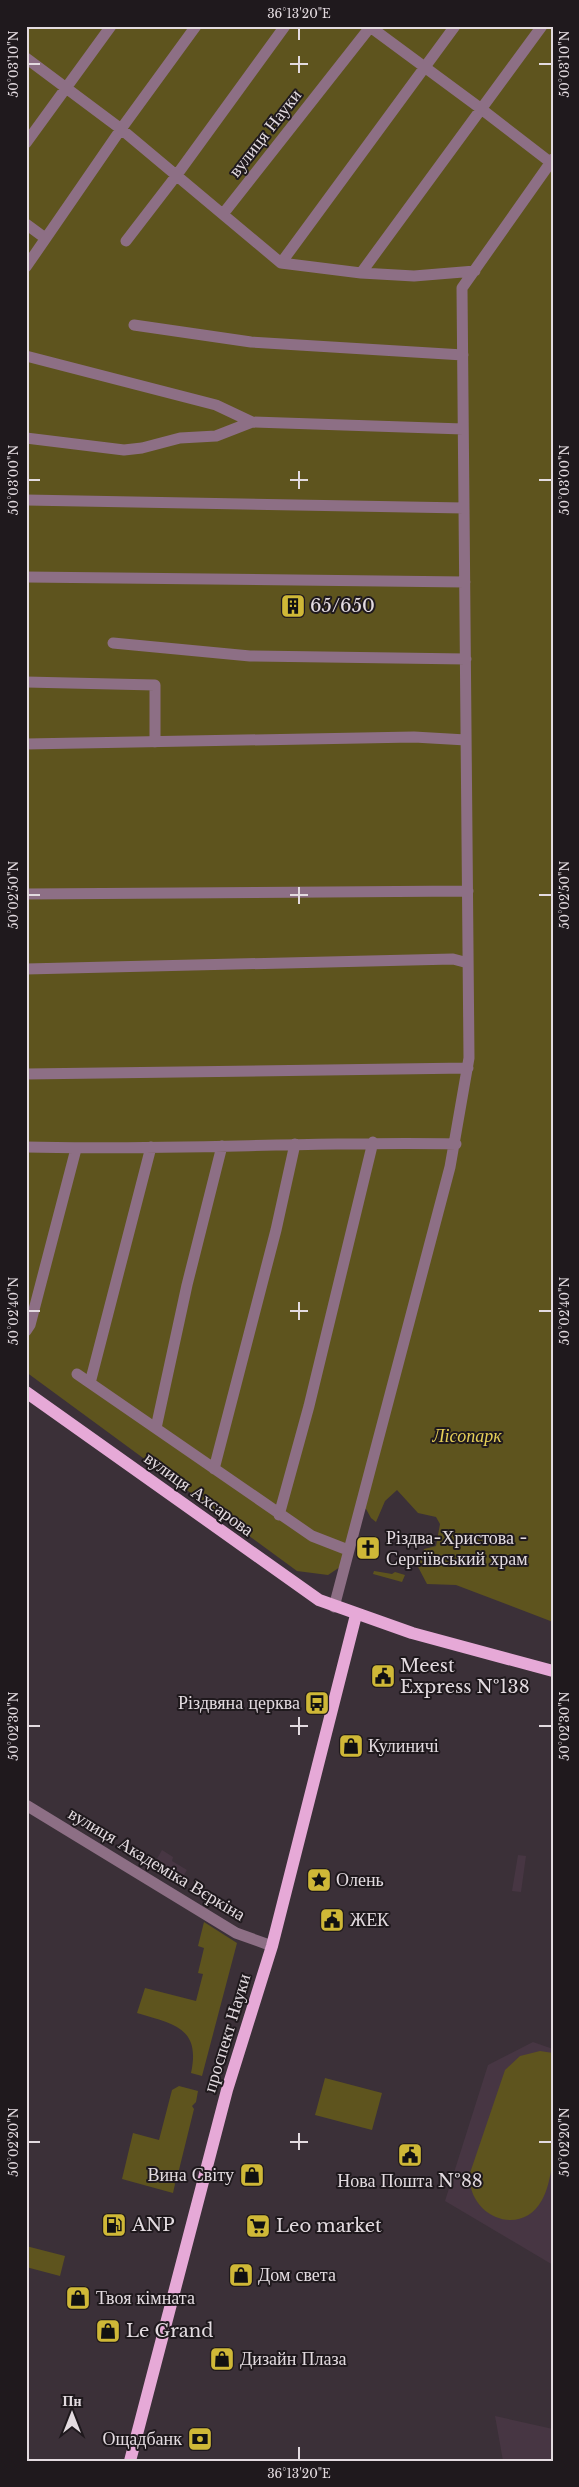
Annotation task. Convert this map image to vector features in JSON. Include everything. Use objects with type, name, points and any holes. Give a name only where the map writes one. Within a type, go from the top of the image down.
[{"type":"main road","name":"вулиця Ахсарова","points":[[26,1392],[300,1587],[334,1607],[448,1644],[553,1671]]},
{"type":"main road","name":"проспект Науки","points":[[130,2461],[227,2090],[272,1946],[356,1615]]},
{"type":"street","points":[[26,143],[111,26]]},
{"type":"street","points":[[26,267],[121,129],[196,26]]},
{"type":"street","points":[[126,241],[176,176],[285,26]]},
{"type":"street","points":[[281,263],[455,26]]},
{"type":"street","points":[[361,273],[480,108],[542,26]]},
{"type":"street","points":[[334,1607],[456,1144],[468,1068],[462,288],[551,160],[370,27]]},
{"type":"street","name":"вулиця Науки","points":[[223,214],[370,27]]},
{"type":"street","points":[[26,58],[121,129],[281,263],[361,273],[414,276],[475,271]]},
{"type":"street","points":[[26,224],[45,238]]},
{"type":"street","points":[[134,324],[251,342],[463,355]]},
{"type":"street","points":[[26,356],[216,405],[252,422]]},
{"type":"street","points":[[26,438],[124,450],[142,448],[180,438],[216,436],[252,422],[464,429]]},
{"type":"street","points":[[26,500],[464,508]]},
{"type":"street","points":[[26,577],[465,582]]},
{"type":"street","points":[[113,643],[250,656],[466,659]]},
{"type":"street","points":[[26,682],[155,685],[155,742]]},
{"type":"street","points":[[26,744],[414,738],[466,740]]},
{"type":"street","points":[[26,894],[468,891]]},
{"type":"street","points":[[26,970],[452,959],[468,963]]},
{"type":"street","points":[[26,1074],[468,1068]]},
{"type":"street","points":[[26,1147],[76,1149],[373,1142],[456,1144]]},
{"type":"street","points":[[279,1515],[311,1396],[373,1142]]},
{"type":"street","points":[[214,1469],[276,1230],[294,1144]]},
{"type":"street","points":[[156,1428],[187,1285],[222,1146]]},
{"type":"street","points":[[90,1383],[151,1147]]},
{"type":"street","points":[[26,1331],[30,1325],[76,1149]]},
{"type":"street","points":[[77,1374],[279,1515],[312,1536],[348,1550]]},
{"type":"street","name":"вулиця Академіка Вєркіна","points":[[26,1805],[236,1933],[272,1946]]},
{"type":"shaded area","points":[[162,1850],[173,1857],[172,1861],[187,1870],[181,1880],[154,1864]]},
{"type":"shaded area","points":[[518,1855],[526,1856],[521,1892],[512,1891]]},
{"type":"shaded area","points":[[533,2042],[553,2049],[553,2265],[445,2201],[488,2065]]},
{"type":"shaded area","points":[[495,2416],[553,2429],[553,2461],[503,2461]]},
{"type":"green space","name":"Лісопарк","points":[[26,26],[553,26],[553,1622],[456,1585],[427,1584],[417,1565],[424,1549],[436,1546],[440,1524],[436,1517],[418,1513],[397,1490],[385,1501],[376,1522],[371,1518],[366,1509],[359,1509],[340,1567],[328,1575],[297,1571],[26,1372]]},
{"type":"green space","points":[[374,1571],[392,1574],[395,1572],[405,1575],[402,1582],[373,1574]]},
{"type":"green space","points":[[204,1922],[237,1943],[202,2076],[191,2073],[192,2046],[188,2037],[181,2030],[173,2025],[137,2013],[145,1988],[196,2001],[203,1974],[198,1973],[204,1948],[198,1946]]},
{"type":"green space","points":[[540,2051],[553,2053],[554,2129],[548,2186],[542,2200],[533,2212],[521,2218],[509,2220],[485,2211],[477,2201],[471,2188],[470,2173],[505,2070],[520,2056]]},
{"type":"green space","points":[[325,2078],[382,2093],[372,2130],[315,2115]]},
{"type":"green space","points":[[179,2086],[198,2091],[196,2102],[192,2106],[194,2109],[177,2178],[173,2180],[175,2184],[173,2193],[122,2179],[133,2133],[159,2140],[172,2090]]},
{"type":"green space","points":[[26,2246],[65,2256],[60,2276],[26,2267]]},
{"type":"place","name":"65/650","points":[[293,606]]},
{"type":"place","name":"Різдва-Христова - Сергіївський храм","points":[[368,1548]]},
{"type":"place","name":"Meest Express №138","points":[[383,1676]]},
{"type":"place","name":"Різдвяна церква","points":[[317,1703]]},
{"type":"place","name":"Кулиничі","points":[[351,1746]]},
{"type":"place","name":"Олень","points":[[319,1880]]},
{"type":"place","name":"ЖЕК","points":[[332,1920]]},
{"type":"place","name":"Нова Пошта №88","points":[[410,2155]]},
{"type":"place","name":"Вина Світу","points":[[252,2175]]},
{"type":"place","name":"ANP","points":[[114,2225]]},
{"type":"place","name":"Leo market","points":[[258,2226]]},
{"type":"place","name":"Дом света","points":[[241,2275]]},
{"type":"place","name":"Твоя кімната","points":[[78,2298]]},
{"type":"place","name":"Le Grand","points":[[108,2331]]},
{"type":"place","name":"Дизайн Плаза","points":[[222,2359]]},
{"type":"place","name":"Ощадбанк","points":[[200,2439]]}]
